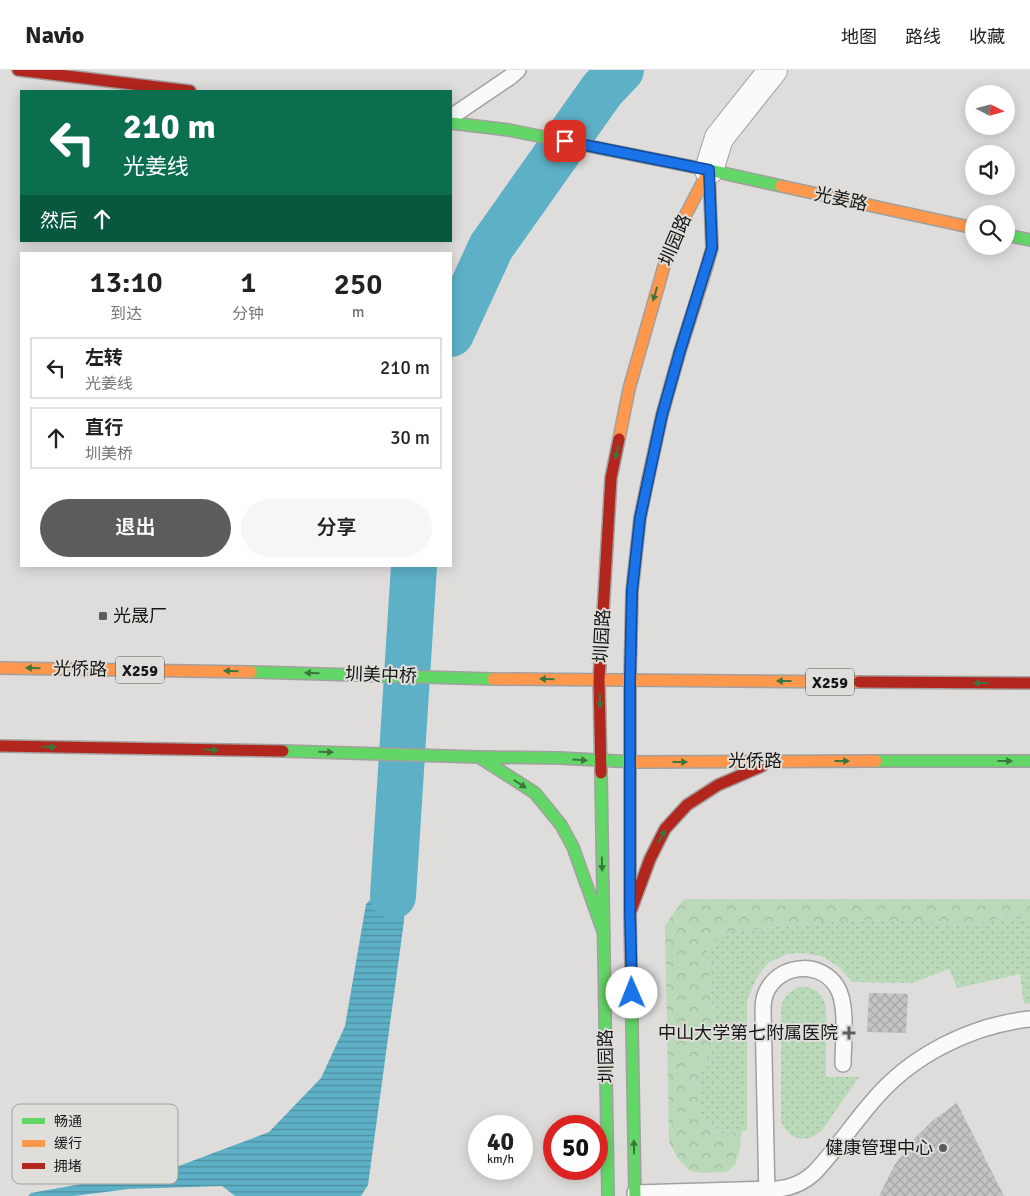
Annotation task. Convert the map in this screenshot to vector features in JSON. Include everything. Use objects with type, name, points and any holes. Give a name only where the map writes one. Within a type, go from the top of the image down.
[{"type":"main road","points":[[18,70],[182,90]]},
{"type":"main road","name":"光姜路","points":[[452,123],[509,130],[603,148],[965,226]]},
{"type":"main road","name":"圳园路","points":[[608,1196],[599,680],[611,478],[629,389],[670,245],[709,170]]},
{"type":"main road","name":"圳园路","points":[[635,1194],[630,913],[632,591],[640,518],[662,415],[712,248],[709,170]]},
{"type":"main road","points":[[1015,237],[1030,240]]},
{"type":"main road","name":"光侨路","points":[[0,668],[279,672]]},
{"type":"main road","name":"圳美中桥","points":[[279,672],[484,679],[599,680]]},
{"type":"main road","name":"X259","points":[[599,680],[1030,683]]},
{"type":"main road","points":[[0,746],[479,757],[536,793],[561,825],[573,847],[604,934]]},
{"type":"main road","name":"光侨路","points":[[479,757],[559,758],[631,762],[1030,761]]},
{"type":"main road","points":[[630,913],[657,844],[665,829],[687,805],[718,785],[775,761]]},
{"type":"street","points":[[709,170],[719,138],[773,70]]},
{"type":"lane","points":[[452,117],[518,70]]},
{"type":"lane","points":[[767,1193],[763,1010],[764,998],[769,987],[777,978],[786,972],[798,968],[810,969],[821,972],[831,979],[838,988],[844,1009],[843,1064]]},
{"type":"lane","points":[[635,1194],[767,1193],[795,1186],[820,1167],[873,1100],[898,1075],[920,1059],[946,1044],[993,1025],[1030,1019]]},
{"type":"green space","points":[[684,899],[1030,899],[1030,919],[1002,917],[971,926],[950,923],[871,920],[822,922],[725,933],[707,950],[714,1023],[713,1046],[698,1073],[700,1112],[711,1131],[724,1134],[742,1131],[735,1165],[727,1172],[703,1173],[690,1171],[678,1158],[669,1142],[665,925]]},
{"type":"green space","points":[[1002,917],[1030,919],[1030,1003],[1024,1004],[1020,974],[957,988],[949,969],[912,983],[852,982],[840,968],[824,957],[804,953],[787,954],[768,963],[756,979],[747,1000],[747,1130],[724,1134],[711,1131],[700,1112],[698,1073],[713,1046],[714,1023],[707,950],[725,933],[822,922],[871,920],[950,923],[971,926]]},
{"type":"green space","points":[[800,987],[814,989],[825,1002],[826,1077],[859,1077],[823,1129],[818,1134],[806,1139],[794,1137],[781,1121],[781,1007],[788,994]]},
{"type":"water","points":[[382,832],[405,834],[404,921],[368,1185],[361,1196],[235,1196],[222,1186],[129,1189],[74,1196],[28,1196],[31,1193],[81,1184],[178,1184],[178,1166],[269,1132],[321,1078],[345,1026],[366,904],[379,891]]},
{"type":"building","points":[[869,993],[908,994],[906,1033],[867,1032]]},
{"type":"building","name":"健康管理中心","points":[[957,1103],[1004,1196],[879,1196],[894,1166],[911,1142],[932,1121]]},
{"type":"waterway","points":[[452,332],[491,247],[602,90],[621,70]]},
{"type":"waterway","points":[[393,896],[414,567]]},
{"type":"traffic: fast","points":[[452,123],[509,130],[781,186]]},
{"type":"traffic: fast","points":[[707,266],[712,248],[709,171]]},
{"type":"traffic: fast","points":[[1015,237],[1030,240]]},
{"type":"traffic: fast","points":[[251,672],[493,679]]},
{"type":"traffic: fast","points":[[283,751],[559,758],[635,762]]},
{"type":"traffic: fast","points":[[479,757],[535,793],[561,825],[573,847],[604,934]]},
{"type":"traffic: fast","points":[[630,758],[630,913],[635,1196]]},
{"type":"traffic: fast","points":[[876,761],[1030,761]]},
{"type":"traffic: fast","points":[[601,773],[608,1196]]},
{"type":"traffic: slow","points":[[619,439],[629,389],[670,245],[709,170]]},
{"type":"traffic: slow","points":[[781,186],[965,226]]},
{"type":"traffic: slow","points":[[648,479],[662,415],[707,266]]},
{"type":"traffic: slow","points":[[0,668],[251,672]]},
{"type":"traffic: slow","points":[[493,679],[859,682]]},
{"type":"traffic: slow","points":[[635,762],[876,761]]},
{"type":"traffic: jam","points":[[18,70],[182,90]]},
{"type":"traffic: jam","points":[[601,773],[599,680],[611,478],[619,439]]},
{"type":"traffic: jam","points":[[630,758],[632,591],[640,518],[648,479]]},
{"type":"traffic: jam","points":[[859,682],[1030,683]]},
{"type":"traffic: jam","points":[[0,746],[283,751]]},
{"type":"traffic: jam","points":[[630,913],[650,859],[665,829],[687,805],[718,785],[762,766]]},
{"type":"place","name":"光晟厂","points":[[103,616]]},
{"type":"place","name":"中山大学第七附属医院","points":[[849,1033]]},
{"type":"place","name":"健康管理中心","points":[[943,1148]]},
{"type":"route","points":[[565,141],[709,170],[712,248],[662,415],[640,518],[632,591],[630,913],[632,993]]}]
